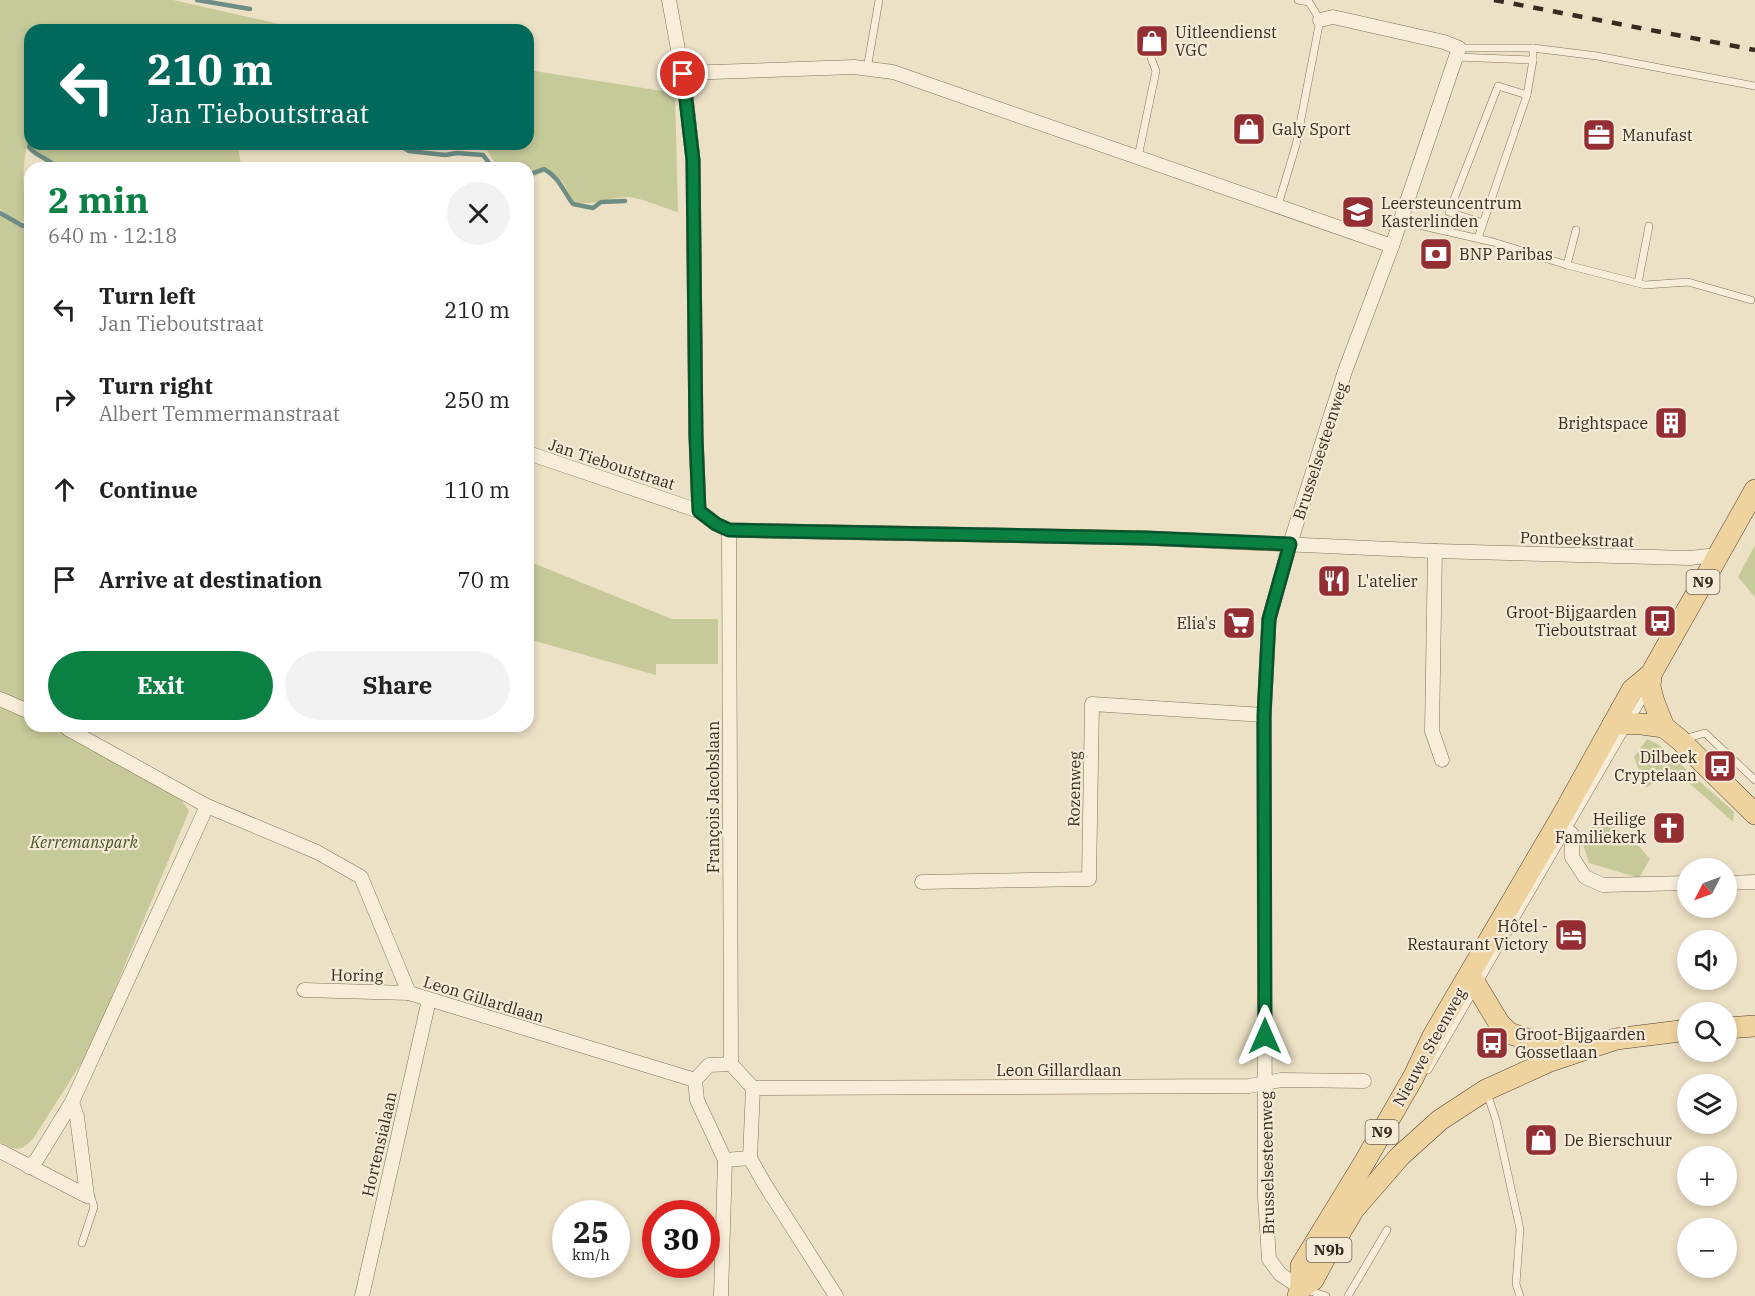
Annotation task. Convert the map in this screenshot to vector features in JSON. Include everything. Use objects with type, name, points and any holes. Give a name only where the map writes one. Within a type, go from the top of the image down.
[{"type":"main road","name":"N9","points":[[1473,981],[1621,724],[1632,690],[1651,680],[1755,490]]},
{"type":"main road","points":[[1651,680],[1654,702],[1672,734],[1755,814]]},
{"type":"main road","points":[[1621,724],[1672,734]]},
{"type":"main road","name":"N9b","points":[[1473,981],[1499,1023],[1509,1033],[1524,1040],[1559,1044],[1677,1031]]},
{"type":"main road","name":"Nieuwe Steenweg","points":[[1300,1292],[1301,1266],[1414,1076],[1433,1036],[1473,981]]},
{"type":"main road","points":[[1737,1027],[1755,1026]]},
{"type":"main road","name":"N9b","points":[[1300,1292],[1314,1280],[1354,1209],[1400,1156],[1440,1120],[1486,1090],[1550,1061],[1616,1039]]},
{"type":"street","points":[[669,0],[683,74],[693,160],[699,511]]},
{"type":"street","points":[[1320,20],[1333,17],[1444,42],[1458,52]]},
{"type":"street","name":"Brusselsesteenweg","points":[[1300,1292],[1280,1274],[1269,1259],[1265,1197],[1264,715],[1269,619],[1290,544],[1345,371],[1401,221],[1458,52]]},
{"type":"street","points":[[683,74],[854,67],[893,72],[1392,246]]},
{"type":"street","name":"Jan Tieboutstraat","points":[[534,455],[699,511],[716,524],[729,530]]},
{"type":"street","points":[[729,530],[1145,538],[1290,544]]},
{"type":"street","name":"François Jacobslaan","points":[[729,530],[731,1064]]},
{"type":"street","name":"Pontbeekstraat","points":[[1290,544],[1435,551],[1690,558],[1718,555]]},
{"type":"street","points":[[1435,551],[1432,731],[1442,760]]},
{"type":"street","points":[[0,699],[24,709]]},
{"type":"street","name":"Rozenweg","points":[[922,882],[1089,879],[1092,704],[1264,715]]},
{"type":"street","name":"Leon Gillardlaan","points":[[76,732],[207,806],[317,852],[361,877],[409,993],[695,1080]]},
{"type":"street","points":[[29,1167],[37,1159],[72,1102],[207,806]]},
{"type":"street","points":[[1564,823],[1572,834],[1572,857],[1585,876],[1603,885],[1677,883]]},
{"type":"street","points":[[1737,883],[1755,882]]},
{"type":"street","name":"Horing","points":[[304,990],[409,993]]},
{"type":"street","name":"Hortensialaan","points":[[362,1296],[429,1000]]},
{"type":"street","points":[[721,1296],[725,1160],[697,1100],[695,1080],[709,1065],[731,1064],[753,1088],[750,1158],[836,1296]]},
{"type":"street","name":"Leon Gillardlaan","points":[[753,1088],[1237,1086],[1281,1080],[1364,1081]]},
{"type":"street","points":[[72,1102],[77,1117],[87,1196]]},
{"type":"street","points":[[0,1151],[87,1196]]},
{"type":"street","points":[[725,1160],[750,1158]]},
{"type":"lane","points":[[867,69],[879,0]]},
{"type":"lane","points":[[1278,205],[1296,145],[1320,20],[1309,2],[1298,0]]},
{"type":"lane","points":[[1138,157],[1156,71],[1151,58],[1152,48]]},
{"type":"lane","points":[[1478,238],[1527,95],[1533,48]]},
{"type":"lane","points":[[1458,52],[1533,48],[1597,56],[1755,86]]},
{"type":"lane","points":[[1458,52],[1533,60]]},
{"type":"lane","points":[[1484,223],[1449,212],[1498,86],[1527,95]]},
{"type":"lane","points":[[1401,221],[1478,238],[1567,265],[1645,285],[1688,282],[1751,300]]},
{"type":"lane","points":[[1638,283],[1649,226]]},
{"type":"lane","points":[[1567,265],[1576,230]]},
{"type":"lane","points":[[1672,734],[1705,733],[1755,780]]},
{"type":"lane","name":"N9","points":[[1424,1077],[1473,981]]},
{"type":"lane","points":[[1486,1090],[1496,1120],[1520,1229],[1516,1284],[1520,1296]]},
{"type":"lane","points":[[1354,1209],[1355,1197],[1361,1187]]},
{"type":"lane","points":[[82,1243],[94,1207],[91,1197],[87,1196]]},
{"type":"lane","points":[[1348,1296],[1387,1230]]},
{"type":"lane","points":[[1300,1292],[1326,1296]]},
{"type":"green space","points":[[0,0],[173,0],[279,24],[24,24],[24,150],[26,150],[24,221],[13,219],[0,209]]},
{"type":"green space","points":[[534,71],[675,93],[678,212],[632,197],[587,203],[574,202],[562,181],[554,175],[547,171],[534,176],[534,162],[494,162],[487,150],[534,150]]},
{"type":"green space","points":[[32,150],[238,150],[241,162],[51,162]]},
{"type":"green space","name":"Kerremanspark","points":[[0,213],[23,225],[24,732],[84,732],[183,802],[189,811],[89,1051],[33,1139],[18,1149],[0,1142]]},
{"type":"green space","points":[[1755,545],[1755,597],[1738,577]]},
{"type":"green space","points":[[534,563],[672,619],[718,619],[718,664],[656,664],[656,675],[534,641]]},
{"type":"green space","points":[[1647,739],[1659,745],[1734,812],[1733,822],[1672,769],[1646,788],[1634,757]]},
{"type":"green space","points":[[1613,824],[1623,836],[1630,836],[1650,859],[1639,878],[1589,863],[1583,844],[1593,825]]},
{"type":"waterway","points":[[197,0],[250,9]]},
{"type":"waterway","points":[[32,150],[51,162]]},
{"type":"waterway","points":[[407,150],[445,155],[457,153],[483,155],[488,162]]},
{"type":"waterway","points":[[534,173],[544,169],[549,173],[558,181],[573,204],[593,208],[601,202],[625,201]]},
{"type":"waterway","points":[[0,213],[24,225]]},
{"type":"railway","points":[[1494,0],[1755,50]]},
{"type":"place","name":"Uitleendienst VGC","points":[[1152,41]]},
{"type":"place","name":"Galy Sport","points":[[1249,129]]},
{"type":"place","name":"Manufast","points":[[1599,135]]},
{"type":"place","name":"Leersteuncentrum Kasterlinden","points":[[1358,212]]},
{"type":"place","name":"BNP Paribas","points":[[1436,254]]},
{"type":"place","name":"Brightspace","points":[[1671,423]]},
{"type":"place","name":"L'atelier","points":[[1334,581]]},
{"type":"place","name":"Groot-Bijgaarden Tieboutstraat","points":[[1660,621]]},
{"type":"place","name":"Elia's","points":[[1239,623]]},
{"type":"place","name":"Dilbeek Cryptelaan","points":[[1720,766]]},
{"type":"place","name":"Heilige Familiekerk","points":[[1669,828]]},
{"type":"place","name":"Hôtel - Restaurant Victory","points":[[1571,935]]},
{"type":"place","name":"Groot-Bijgaarden Gossetlaan","points":[[1492,1043]]},
{"type":"place","name":"De Bierschuur","points":[[1541,1140]]},
{"type":"route","points":[[683,74],[693,160],[699,511],[716,524],[729,530],[1145,538],[1290,544],[1269,619],[1264,715],[1265,1036]]}]
